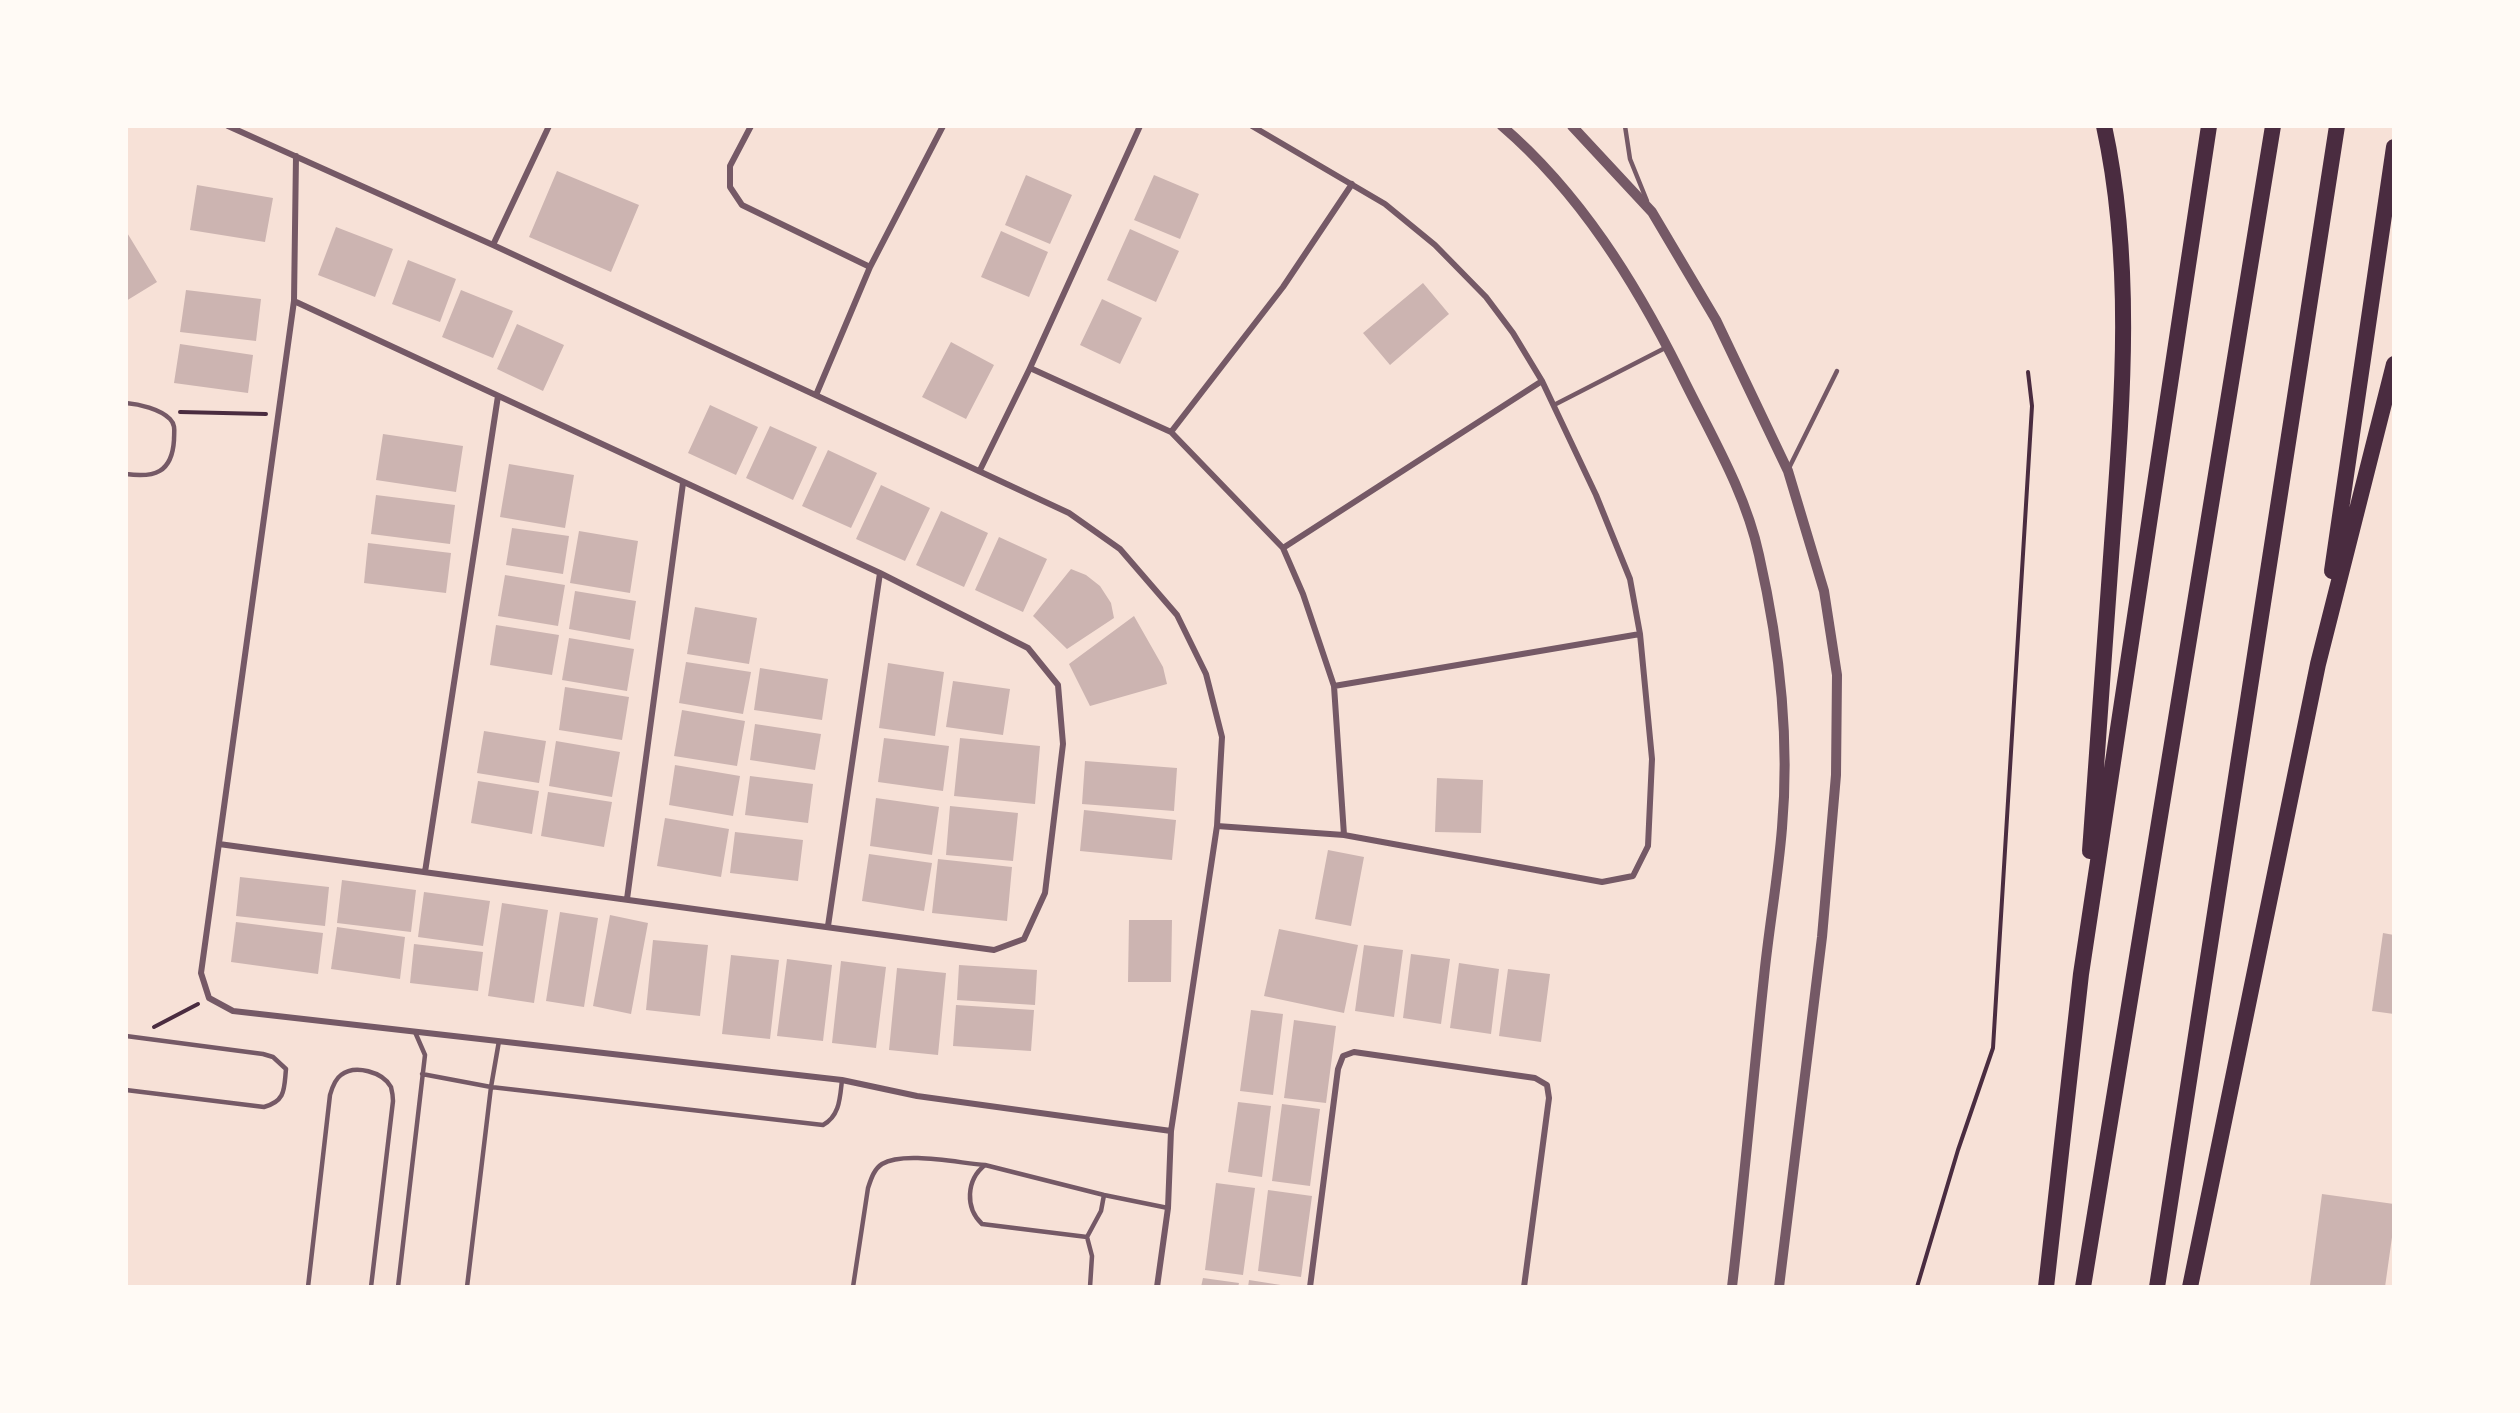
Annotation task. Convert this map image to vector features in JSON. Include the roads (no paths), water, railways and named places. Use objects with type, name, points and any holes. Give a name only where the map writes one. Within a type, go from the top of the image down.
[{"type":"highway","points":[[2081,974],[2123,389],[2124,290],[2112,162],[2104,126]]},
{"type":"highway","points":[[2046,1287],[2081,974],[2210,126]]},
{"type":"highway","points":[[2083,1287],[2272,126]]},
{"type":"highway","points":[[2157,1287],[2337,126]]},
{"type":"highway","points":[[2318,664],[2394,147]]},
{"type":"highway","points":[[2190,1287],[2318,664],[2394,364]]},
{"type":"street","points":[[228,126],[493,245],[1070,513],[1120,549],[1177,615],[1206,674],[1222,737],[1217,826],[1171,1131],[1168,1208],[1157,1287]]},
{"type":"street","points":[[493,245],[549,126]]},
{"type":"street","points":[[751,126],[730,166],[730,187],[742,205],[870,267]]},
{"type":"street","points":[[816,395],[870,267],[943,126]]},
{"type":"street","points":[[980,470],[1030,368],[1140,126]]},
{"type":"street","points":[[1217,826],[1344,835],[1602,882],[1633,876],[1648,846],[1652,759],[1640,634],[1630,579],[1596,495],[1542,381],[1513,333],[1486,297],[1417,230],[1385,204],[1252,126]]},
{"type":"street","points":[[1502,126],[1520,141],[1580,208],[1623,270],[1667,347],[1726,464],[1750,524],[1759,554],[1778,661],[1785,750],[1782,827],[1768,937],[1732,1287]]},
{"type":"street","points":[[1572,126],[1652,212],[1716,320],[1788,471],[1824,591],[1837,675],[1836,764],[1822,937],[1779,1287]]},
{"type":"street","points":[[296,156],[294,301],[201,973],[209,998],[233,1011],[842,1080],[917,1096],[1171,1131]]},
{"type":"street","points":[[1172,432],[1283,286],[1352,184]]},
{"type":"street","points":[[219,844],[993,950],[1024,939],[1045,893],[1062,744],[1058,685],[1028,648],[880,573],[294,301]]},
{"type":"street","points":[[1030,368],[1172,432],[1283,548],[1303,594],[1334,686],[1344,835]]},
{"type":"street","points":[[1283,548],[1542,381]]},
{"type":"street","points":[[425,872],[498,396]]},
{"type":"street","points":[[627,899],[683,483]]},
{"type":"street","points":[[828,926],[880,573]]},
{"type":"street","points":[[1334,686],[1640,634]]},
{"type":"street","points":[[1310,1287],[1338,1069],[1343,1056],[1354,1052],[1535,1078],[1547,1084],[1549,1098],[1524,1287]]},
{"type":"lane","points":[[1625,126],[1630,159],[1652,212]]},
{"type":"lane","points":[[1554,405],[1667,347]]},
{"type":"lane","points":[[1788,471],[1837,371]]},
{"type":"lane","points":[[126,403],[157,411],[169,418],[175,425],[173,451],[168,463],[161,471],[147,477],[126,474]]},
{"type":"lane","points":[[398,1287],[425,1055],[415,1032]]},
{"type":"lane","points":[[126,1036],[273,1057],[286,1069],[284,1090],[280,1100],[264,1107],[126,1090]]},
{"type":"lane","points":[[467,1287],[491,1087],[499,1041]]},
{"type":"lane","points":[[308,1287],[330,1095],[339,1076],[349,1070],[368,1071],[384,1078],[391,1088],[393,1101],[372,1287]]},
{"type":"lane","points":[[423,1074],[491,1087],[823,1125],[831,1121],[836,1114],[842,1080]]},
{"type":"lane","points":[[853,1287],[868,1188],[873,1173],[880,1165],[897,1158],[985,1165],[1104,1195],[1168,1208]]},
{"type":"lane","points":[[985,1165],[973,1179],[969,1201],[972,1215],[982,1224],[1087,1237]]},
{"type":"lane","points":[[1090,1287],[1092,1256],[1087,1237],[1101,1211],[1104,1195]]}]
